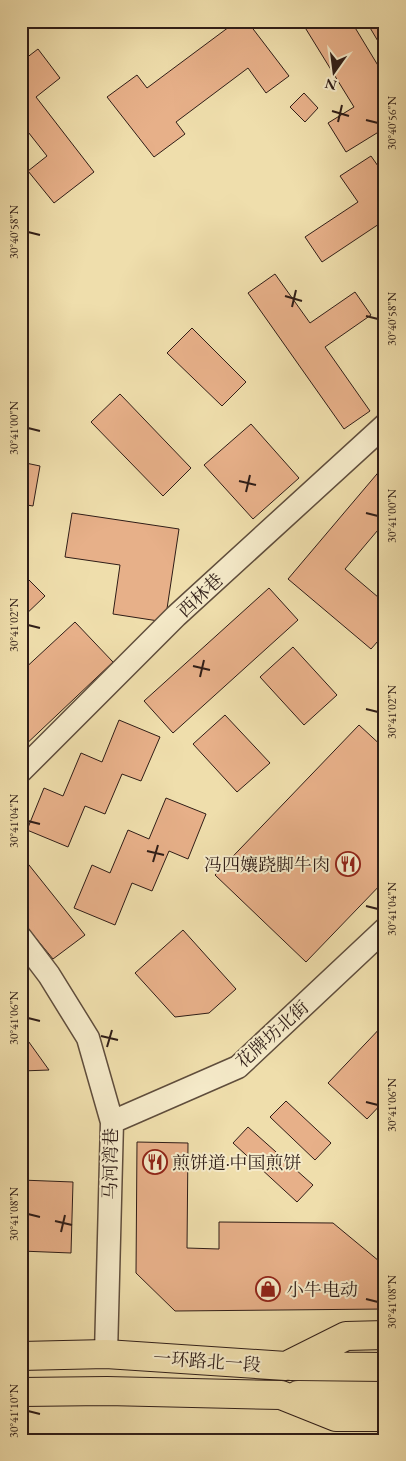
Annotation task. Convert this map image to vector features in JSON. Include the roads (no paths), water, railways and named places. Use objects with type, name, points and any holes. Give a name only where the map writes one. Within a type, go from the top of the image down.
[{"type":"main road","name":"一环路北一段","points":[[21,1356],[106,1354],[286,1366],[346,1336],[385,1336]]},
{"type":"main road","points":[[286,1366],[385,1367]]},
{"type":"main road","name":"一环路北一段","points":[[21,1392],[107,1391],[281,1395],[336,1417],[385,1417]]},
{"type":"main road","points":[[281,1395],[385,1396]]},
{"type":"street","name":"西林巷","points":[[21,771],[176,616],[385,425]]},
{"type":"street","name":"花牌坊北街","points":[[112,1122],[238,1067],[385,930]]},
{"type":"street","name":"马河湾巷","points":[[21,938],[49,975],[88,1038],[112,1122],[106,1354]]},
{"type":"place","name":"冯四孃跷脚牛肉","points":[[348,864]]},
{"type":"place","name":"煎饼道·中国煎饼","points":[[155,1162]]},
{"type":"place","name":"小牛电动","points":[[268,1289]]}]
